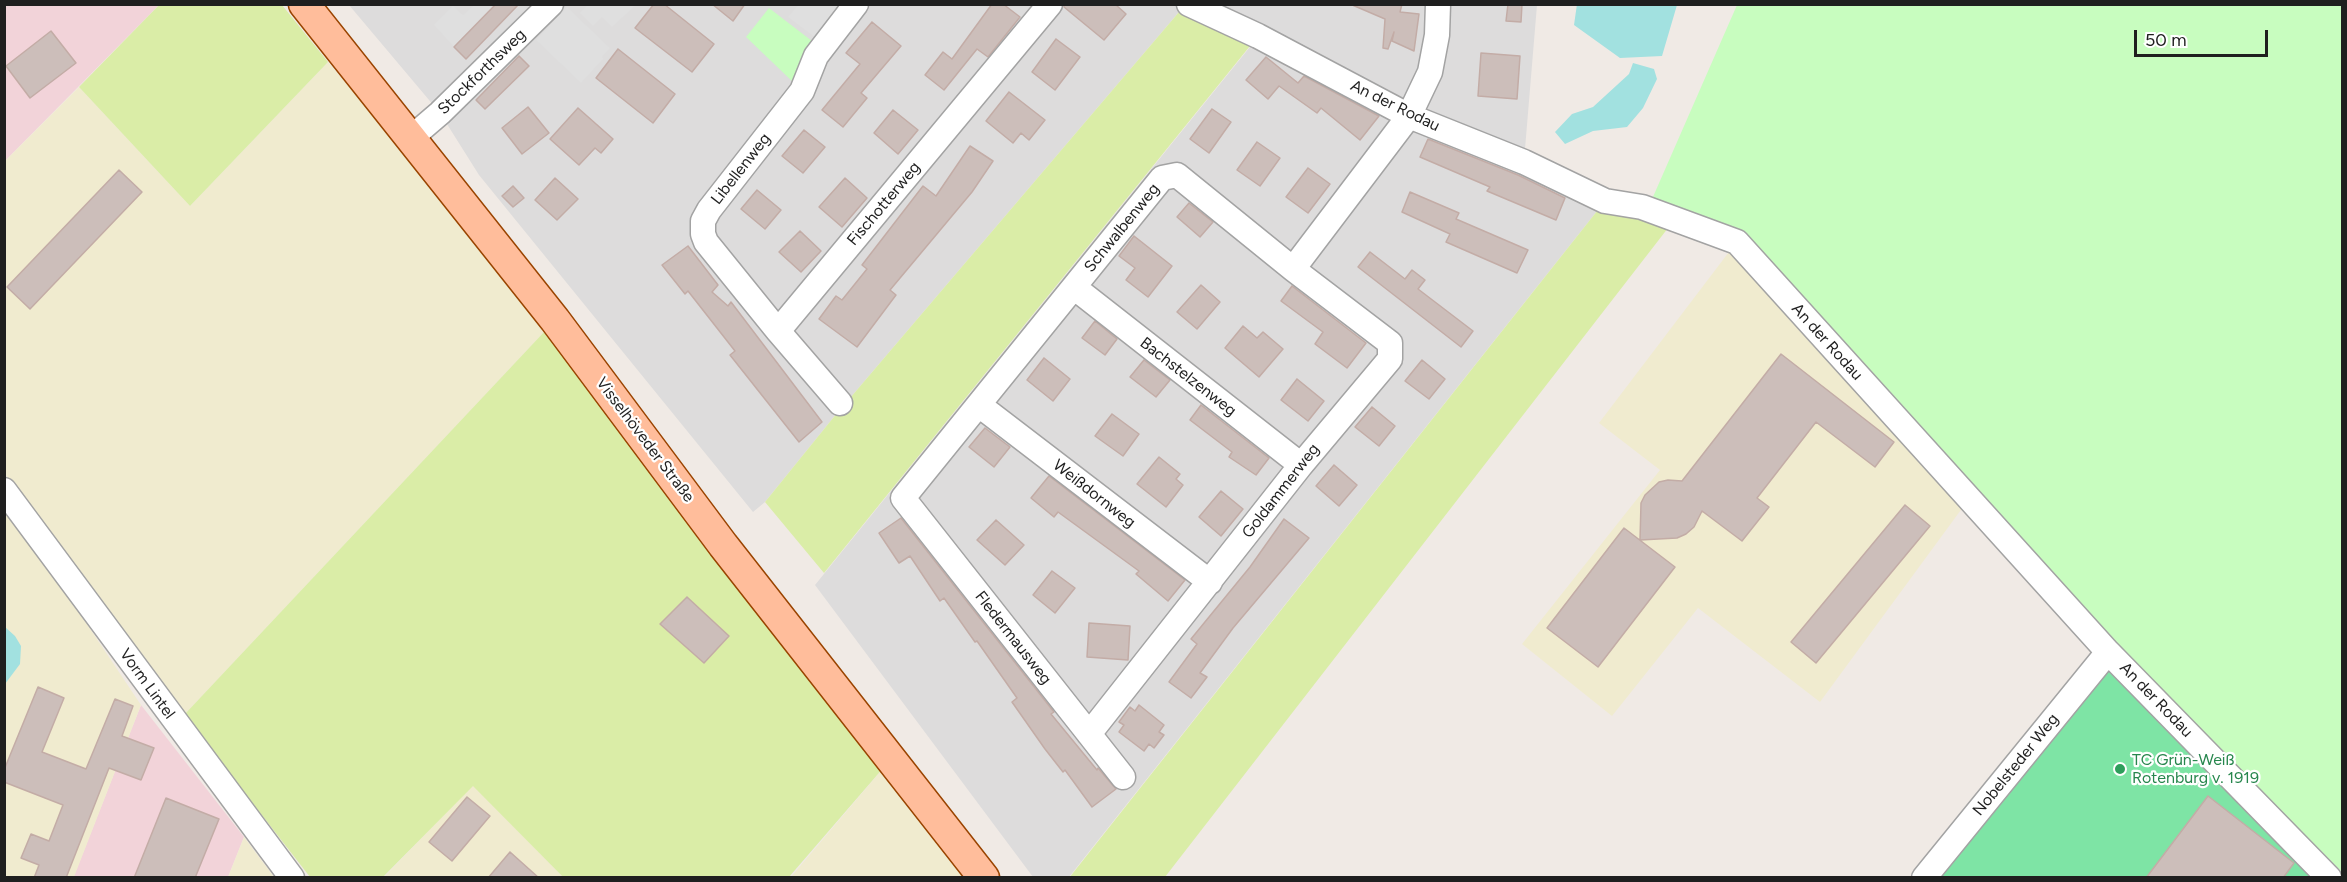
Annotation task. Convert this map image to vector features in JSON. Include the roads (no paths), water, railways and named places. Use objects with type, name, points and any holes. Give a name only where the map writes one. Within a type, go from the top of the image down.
[{"type":"main road","name":"Visselhöveder Straße","points":[[304,4],[412,137],[555,320],[723,545],[984,878]]},
{"type":"street","name":"Stockforthsweg","points":[[412,137],[551,4]]},
{"type":"street","name":"Libellenweg","points":[[778,332],[706,242],[703,234],[703,221],[709,210],[802,91],[816,56],[856,4]]},
{"type":"street","name":"Fischotterweg","points":[[778,332],[1050,4]]},
{"type":"street","name":"An der Rodau","points":[[1189,4],[1258,36],[1409,116],[1524,162],[1605,201],[1642,207],[1737,242],[2108,652],[2330,878]]},
{"type":"street","points":[[1293,269],[1409,116],[1430,72],[1437,35],[1438,4]]},
{"type":"street","name":"Schwalbenweg","points":[[903,498],[1162,178],[1177,175],[1293,269]]},
{"type":"street","name":"Goldammerweg","points":[[1089,734],[1301,465],[1390,359],[1390,343],[1293,269]]},
{"type":"street","name":"Bachstelzenweg","points":[[1075,288],[1301,465]]},
{"type":"street","points":[[778,332],[840,403]]},
{"type":"street","name":"Weißdornweg","points":[[979,405],[1210,582]]},
{"type":"street","name":"Vorm Lintel","points":[[4,490],[292,878]]},
{"type":"street","name":"Fledermausweg","points":[[903,498],[1123,777]]},
{"type":"street","name":"Nobelsteder Weg","points":[[1924,878],[2108,652]]},
{"type":"water","points":[[1577,4],[1677,5],[1662,56],[1620,58],[1574,25]]},
{"type":"water","points":[[1633,63],[1654,69],[1657,79],[1643,108],[1627,127],[1593,131],[1565,144],[1555,132],[1572,114],[1593,107],[1629,74]]},
{"type":"water","points":[[5,627],[15,636],[21,646],[20,664],[5,684]]},
{"type":"place","name":"TC Grün-Weiß Rotenburg v. 1919","points":[[2120,769]]}]
